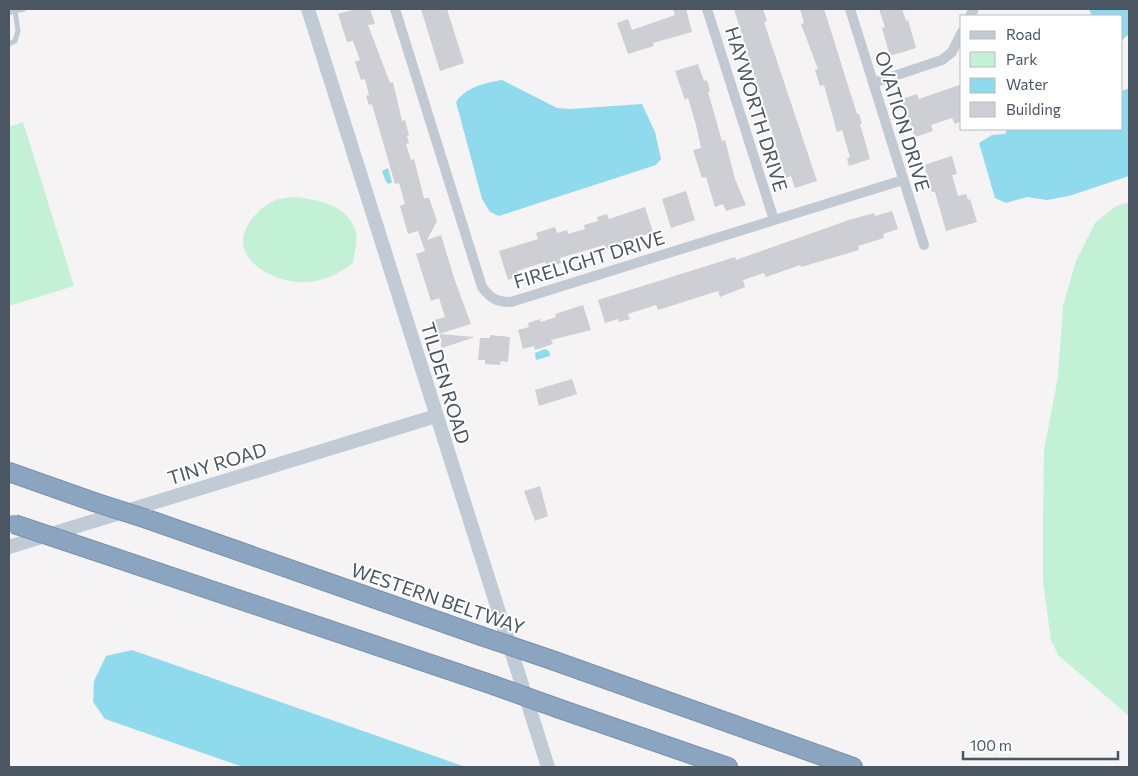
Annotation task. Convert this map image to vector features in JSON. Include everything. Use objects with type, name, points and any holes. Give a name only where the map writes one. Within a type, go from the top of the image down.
[{"type":"highway","name":"WESTERN BELTWAY","points":[[9,472],[549,658],[853,767]]},
{"type":"highway","points":[[11,523],[494,685],[728,767]]},
{"type":"street","name":"TILDEN ROAD","points":[[308,9],[548,767]]},
{"type":"street","name":"FIRELIGHT DRIVE","points":[[395,9],[482,287],[489,297],[499,302],[511,302],[903,180]]},
{"type":"street","name":"HAYWORTH DRIVE","points":[[707,9],[774,220]]},
{"type":"street","name":"OVATION DRIVE","points":[[850,9],[924,245]]},
{"type":"street","points":[[873,83],[942,60],[952,52],[960,36]]},
{"type":"street","name":"TINY ROAD","points":[[9,547],[436,416]]},
{"type":"lane","points":[[9,44],[15,41],[18,31],[12,12],[24,9]]},
{"type":"green space","points":[[23,122],[74,286],[9,306],[9,127]]},
{"type":"green space","points":[[295,197],[331,205],[346,215],[356,232],[353,263],[320,280],[298,282],[276,277],[261,269],[252,261],[244,248],[243,240],[247,226],[257,213],[270,203],[278,199]]},
{"type":"green space","points":[[1129,202],[1129,716],[1058,655],[1051,640],[1043,581],[1043,527],[1044,450],[1058,377],[1063,306],[1076,261],[1095,223],[1116,206]]},
{"type":"water","points":[[1089,9],[1129,9],[1129,34],[1123,39],[1123,15],[1092,15]]},
{"type":"water","points":[[502,80],[557,108],[570,109],[642,104],[655,132],[661,159],[656,165],[499,216],[490,212],[482,199],[456,102],[470,89]]},
{"type":"water","points":[[1129,88],[1129,176],[1069,196],[1047,200],[1027,197],[1006,203],[995,198],[979,143],[992,135],[1005,134],[1007,130],[1123,130],[1123,91]]},
{"type":"water","points":[[388,168],[392,182],[389,184],[386,182],[382,171]]},
{"type":"water","points":[[545,349],[549,351],[550,356],[536,360],[535,353]]},
{"type":"water","points":[[132,650],[466,767],[243,767],[105,719],[93,702],[94,681],[106,656]]},
{"type":"building","points":[[356,9],[370,9],[375,24],[368,25],[390,83],[393,82],[402,121],[405,120],[409,135],[407,136],[409,143],[406,144],[411,160],[414,159],[424,198],[429,198],[437,221],[427,240],[441,235],[471,324],[439,334],[475,337],[442,348],[434,320],[445,317],[439,298],[431,301],[416,254],[425,251],[418,231],[408,234],[400,206],[405,204],[399,183],[395,184],[372,104],[369,105],[366,96],[369,95],[365,79],[361,80],[355,62],[360,60],[353,41],[347,42],[338,14]]},
{"type":"building","points":[[421,9],[447,9],[464,63],[440,71]]},
{"type":"building","points":[[673,9],[686,9],[692,32],[653,43],[654,46],[628,54],[617,23],[628,19],[632,30],[675,15]]},
{"type":"building","points":[[734,9],[763,9],[767,21],[764,22],[817,181],[795,188],[791,176],[786,178]]},
{"type":"building","points":[[800,9],[824,9],[857,114],[859,114],[870,159],[849,166],[847,159],[850,157],[842,130],[837,132],[824,85],[820,86],[815,70],[818,69],[801,24],[804,23]]},
{"type":"building","points":[[879,9],[902,9],[906,21],[908,20],[916,48],[890,56],[882,28],[885,27]]},
{"type":"building","points":[[698,64],[704,81],[707,80],[710,91],[708,92],[722,141],[725,140],[735,179],[746,205],[726,211],[723,204],[715,207],[706,177],[702,178],[693,150],[701,148],[696,125],[688,98],[685,100],[675,71]]},
{"type":"building","points":[[960,85],[960,122],[955,124],[952,118],[931,125],[933,131],[915,137],[902,99],[917,94],[919,99]]},
{"type":"building","points":[[952,156],[957,174],[952,175],[958,196],[966,194],[968,200],[970,199],[977,222],[946,231],[935,192],[932,192],[924,165]]},
{"type":"building","points":[[686,191],[695,220],[671,228],[662,199]]},
{"type":"building","points":[[645,207],[653,232],[605,249],[604,245],[560,258],[561,263],[546,267],[545,262],[517,271],[519,276],[508,280],[499,251],[538,239],[536,233],[555,227],[557,233],[567,230],[568,234],[585,229],[584,225],[598,221],[597,217],[607,214],[609,219]]},
{"type":"building","points":[[892,211],[898,229],[883,234],[884,238],[858,246],[859,250],[801,267],[800,265],[766,277],[764,273],[743,280],[745,287],[720,297],[718,291],[658,310],[656,305],[628,314],[630,319],[619,322],[618,319],[605,323],[598,300],[735,257],[736,260],[849,220],[874,213],[875,216]]},
{"type":"building","points":[[583,305],[591,330],[551,340],[553,344],[535,350],[534,346],[523,349],[518,330],[529,327],[528,323],[540,319],[541,322],[556,317],[555,314]]},
{"type":"building","points":[[490,335],[510,337],[508,362],[501,361],[500,365],[485,364],[485,360],[478,360],[480,338],[490,338]]},
{"type":"building","points":[[572,379],[577,394],[539,406],[535,390]]},
{"type":"building","points":[[540,486],[548,516],[535,521],[524,491]]}]
